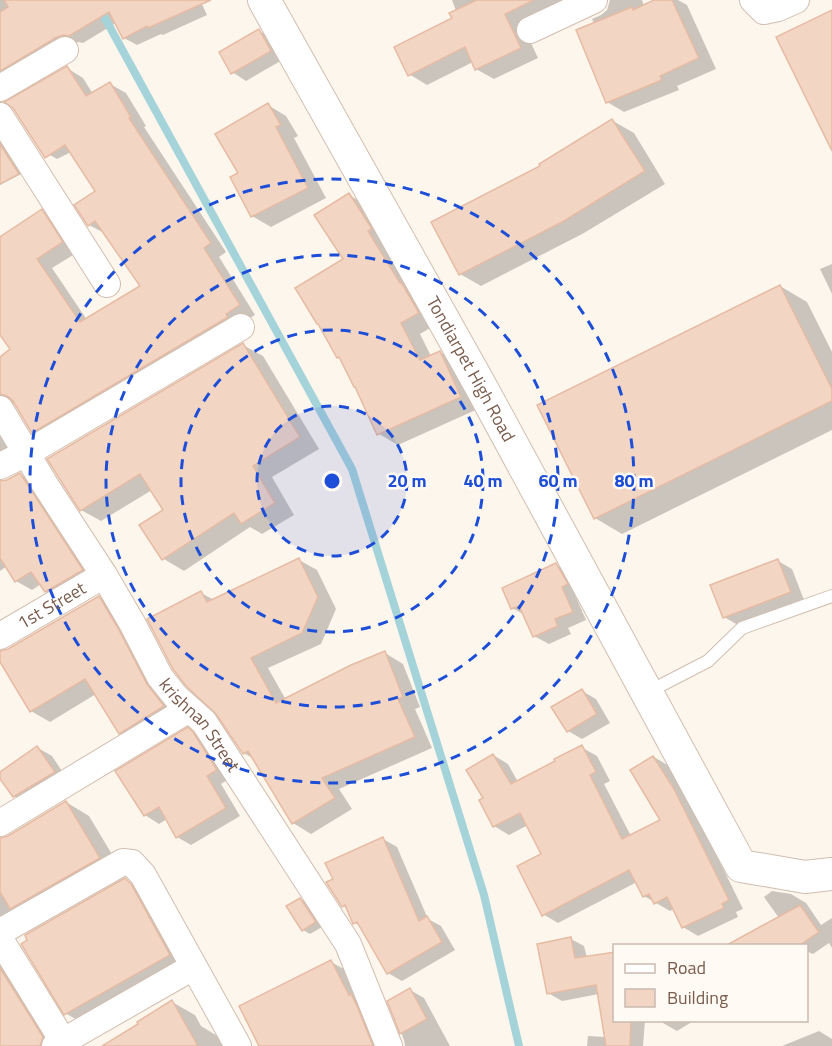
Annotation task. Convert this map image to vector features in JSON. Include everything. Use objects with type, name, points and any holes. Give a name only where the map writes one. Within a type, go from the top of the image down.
[{"type":"street","name":"Tondiarpet High Road","points":[[264,0],[480,386],[741,866],[805,877],[832,874]]},
{"type":"street","points":[[530,30],[594,0]]},
{"type":"street","points":[[753,0],[764,11],[796,0]]},
{"type":"street","points":[[0,88],[65,50]]},
{"type":"street","points":[[0,116],[107,284]]},
{"type":"street","points":[[0,466],[27,453],[241,327]]},
{"type":"street","name":"krishnan Street","points":[[0,409],[44,483],[105,575],[160,677],[176,697],[204,722],[348,944],[389,1046]]},
{"type":"street","name":"1st Street","points":[[0,636],[105,575]]},
{"type":"street","points":[[0,823],[189,709]]},
{"type":"street","points":[[0,932],[123,862],[132,863],[143,875],[238,1046]]},
{"type":"street","points":[[0,939],[59,1044],[193,967]]},
{"type":"lane","points":[[647,693],[708,661],[742,628],[832,596]]},
{"type":"building","points":[[4,0],[211,0],[148,28],[147,26],[123,39],[109,12],[69,36],[57,37],[0,71],[0,12],[8,7]]},
{"type":"building","points":[[477,0],[534,0],[505,14],[521,48],[475,70],[465,47],[408,76],[394,47],[452,18],[449,13]]},
{"type":"building","points":[[654,0],[672,0],[699,58],[660,76],[662,80],[606,103],[576,30]]},
{"type":"building","points":[[832,10],[832,151],[776,37]]},
{"type":"building","points":[[259,29],[271,51],[231,74],[219,52]]},
{"type":"building","points":[[67,66],[86,96],[110,82],[131,117],[129,118],[211,243],[204,248],[240,305],[226,314],[228,317],[32,433],[13,401],[0,394],[0,357],[10,349],[0,335],[0,237],[42,209],[63,242],[37,259],[80,322],[140,286],[95,221],[88,226],[74,205],[95,191],[65,145],[45,158],[13,108],[4,102]]},
{"type":"building","points":[[268,103],[281,125],[276,127],[308,188],[251,217],[230,177],[238,173],[215,134]]},
{"type":"building","points":[[612,119],[645,171],[564,221],[459,275],[431,222],[540,166],[539,164]]},
{"type":"building","points":[[0,144],[19,174],[0,184]]},
{"type":"building","points":[[349,193],[372,229],[368,231],[419,313],[401,323],[420,360],[440,351],[461,397],[377,435],[339,357],[337,358],[295,288],[343,259],[314,215]]},
{"type":"building","points":[[780,285],[832,389],[832,401],[594,519],[537,405]]},
{"type":"building","points":[[243,343],[300,437],[253,466],[275,503],[241,524],[234,513],[162,560],[139,525],[163,510],[140,474],[80,511],[47,459]]},
{"type":"building","points":[[20,473],[83,570],[45,592],[31,572],[15,582],[0,558],[0,481]]},
{"type":"building","points":[[299,558],[318,597],[302,633],[251,658],[276,703],[351,665],[385,651],[403,697],[398,699],[415,737],[322,778],[335,798],[292,824],[248,751],[243,754],[216,714],[187,687],[173,669],[147,619],[201,591],[207,602]]},
{"type":"building","points":[[778,559],[791,592],[723,618],[710,585]]},
{"type":"building","points":[[556,563],[568,584],[562,587],[573,612],[555,619],[558,626],[533,637],[519,606],[511,609],[502,588]]},
{"type":"building","points":[[99,596],[147,684],[164,706],[119,734],[85,679],[30,712],[0,662],[0,651],[8,649]]},
{"type":"building","points":[[582,689],[597,714],[567,732],[551,707]]},
{"type":"building","points":[[188,727],[217,770],[207,776],[226,808],[176,838],[159,807],[144,816],[115,771]]},
{"type":"building","points":[[582,745],[596,772],[590,775],[622,839],[660,820],[630,770],[653,756],[674,789],[729,900],[722,904],[724,908],[682,928],[667,897],[654,904],[649,894],[643,897],[629,870],[542,916],[517,866],[541,854],[520,813],[493,827],[479,800],[483,798],[466,770],[493,754],[511,784]]},
{"type":"building","points":[[37,746],[55,772],[13,797],[0,779],[0,772]]},
{"type":"building","points":[[66,801],[100,858],[10,909],[0,892],[0,838],[8,836]]},
{"type":"building","points":[[383,837],[419,921],[427,916],[442,942],[387,974],[357,922],[353,924],[345,905],[342,907],[326,882],[333,879],[325,863]]},
{"type":"building","points":[[125,878],[131,884],[170,955],[64,1015],[21,944],[27,940],[25,935]]},
{"type":"building","points":[[300,898],[316,922],[302,931],[286,906]]},
{"type":"building","points":[[800,905],[819,932],[801,944],[729,944]]},
{"type":"building","points":[[571,937],[575,958],[613,952],[613,1022],[631,1022],[630,1046],[606,1046],[596,985],[547,994],[537,944]]},
{"type":"building","points":[[331,960],[357,1006],[373,1046],[259,1046],[239,1006]]},
{"type":"building","points":[[0,968],[43,1037],[40,1046],[0,1046]]},
{"type":"building","points":[[410,988],[427,1019],[400,1034],[387,1001]]},
{"type":"building","points":[[172,1000],[198,1046],[102,1046],[138,1024],[137,1022]]},
{"type":"waterway","points":[[95,0],[352,469],[484,895],[519,1046]]}]
